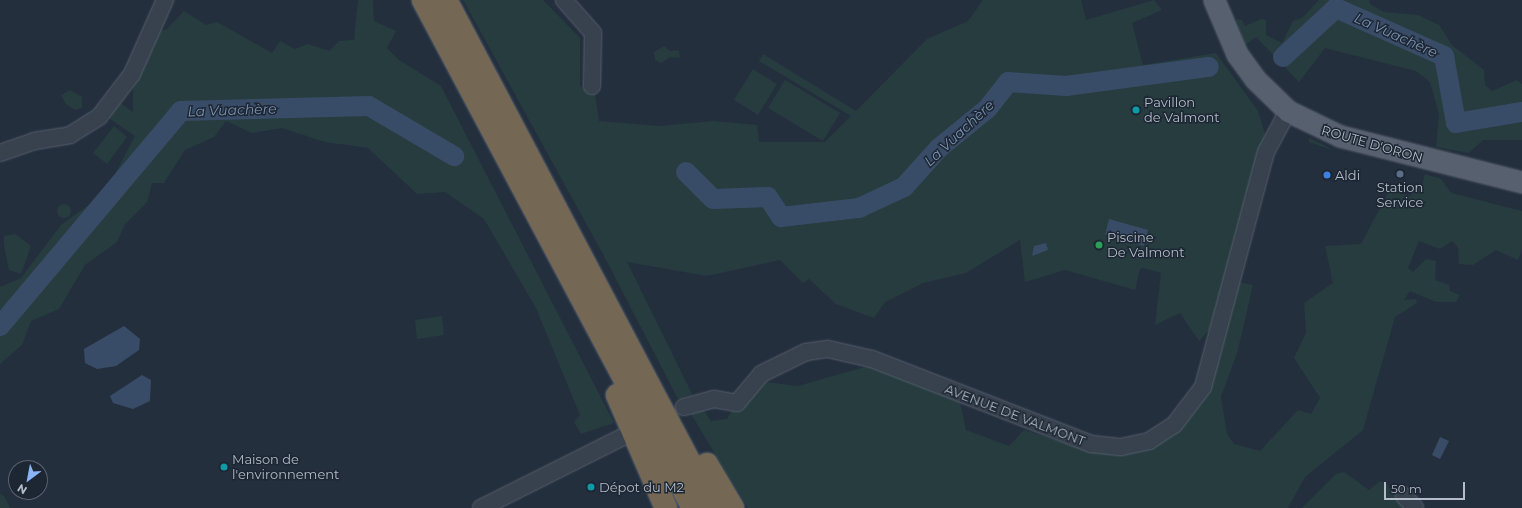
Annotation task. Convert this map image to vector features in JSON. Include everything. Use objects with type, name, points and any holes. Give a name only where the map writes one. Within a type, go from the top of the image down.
[{"type":"highway","points":[[424,0],[693,508]]},
{"type":"highway","points":[[446,0],[714,508]]},
{"type":"highway","points":[[526,193],[666,508]]},
{"type":"highway","points":[[593,277],[733,508]]},
{"type":"main road","name":"ROUTE D'ORON","points":[[1214,0],[1237,54],[1255,79],[1288,111],[1340,136],[1522,182]]},
{"type":"street","points":[[0,153],[34,141],[70,135],[99,117],[132,74],[164,0]]},
{"type":"street","points":[[564,0],[593,33],[592,86]]},
{"type":"street","name":"AVENUE DE VALMONT","points":[[684,407],[714,399],[737,403],[761,374],[806,352],[828,349],[872,359],[1091,444],[1121,447],[1149,441],[1174,425],[1203,387],[1266,152],[1288,111]]},
{"type":"street","points":[[481,508],[625,436]]},
{"type":"street","points":[[1404,496],[1415,508]]},
{"type":"green space","points":[[358,0],[373,0],[374,21],[396,31],[387,48],[399,60],[441,86],[614,423],[581,434],[574,422],[580,415],[536,308],[484,219],[445,192],[417,194],[368,148],[325,142],[282,128],[252,133],[226,121],[214,137],[185,150],[164,183],[152,183],[147,202],[125,224],[117,242],[85,265],[59,309],[31,321],[22,345],[0,364],[0,287],[21,278],[61,225],[105,193],[135,136],[106,116],[120,103],[133,112],[133,88],[149,34],[167,29],[184,11],[206,25],[217,22],[272,53],[280,41],[295,49],[308,44],[329,51],[339,41],[354,40]]},
{"type":"green space","points":[[463,0],[543,0],[580,38],[580,86],[595,94],[599,121],[659,126],[713,121],[757,125],[759,142],[825,142],[851,116],[759,61],[763,54],[856,111],[927,39],[968,21],[983,0],[1081,0],[1086,20],[1154,0],[1162,10],[1132,23],[1143,65],[1216,53],[1258,111],[1265,134],[1210,329],[1199,341],[1180,313],[1155,325],[1161,273],[1143,268],[1140,269],[1135,290],[1065,270],[1025,282],[1020,240],[966,273],[923,283],[885,302],[874,318],[836,304],[809,279],[803,283],[780,260],[707,276],[627,262],[692,394],[678,399],[604,256]]},
{"type":"green space","points":[[1319,0],[1369,0],[1370,4],[1384,12],[1418,15],[1439,25],[1452,45],[1484,70],[1485,85],[1492,91],[1517,80],[1522,84],[1522,140],[1483,140],[1469,153],[1436,147],[1439,114],[1430,82],[1416,71],[1325,48],[1299,82],[1256,37],[1245,45],[1236,19],[1242,20],[1245,26],[1261,19],[1266,20],[1266,35],[1282,43],[1293,21],[1302,18]]},
{"type":"green space","points":[[664,46],[670,51],[679,50],[680,58],[670,57],[661,63],[655,60],[654,52]]},
{"type":"green space","points":[[753,69],[777,84],[758,115],[734,100]]},
{"type":"green space","points":[[785,80],[840,113],[823,141],[768,108]]},
{"type":"green space","points":[[70,90],[82,97],[82,108],[75,110],[66,104],[61,95]]},
{"type":"green space","points":[[114,126],[127,137],[107,164],[93,153]]},
{"type":"green space","points":[[1309,138],[1324,145],[1332,150],[1309,142]]},
{"type":"green space","points":[[1425,174],[1441,179],[1451,193],[1522,211],[1522,249],[1518,260],[1496,250],[1473,265],[1459,264],[1458,247],[1452,241],[1440,249],[1419,241],[1408,268],[1413,272],[1426,259],[1436,261],[1435,280],[1449,285],[1450,291],[1460,295],[1456,302],[1436,302],[1410,291],[1404,300],[1416,299],[1417,303],[1395,317],[1363,430],[1305,477],[1288,508],[748,508],[688,409],[700,405],[711,421],[727,419],[740,396],[765,382],[798,386],[868,366],[960,402],[966,430],[1009,446],[1024,430],[1070,445],[1122,451],[1148,446],[1208,391],[1239,282],[1253,285],[1238,350],[1221,397],[1227,434],[1234,444],[1260,451],[1298,410],[1311,414],[1320,398],[1294,358],[1306,333],[1304,303],[1333,283],[1325,246],[1361,244],[1389,191],[1411,196],[1414,186],[1422,186]]},
{"type":"green space","points":[[61,204],[67,204],[71,208],[71,214],[67,218],[61,218],[57,214],[57,208]]},
{"type":"green space","points":[[15,234],[31,246],[21,274],[9,270],[4,245],[4,236]]},
{"type":"green space","points":[[442,316],[444,335],[417,339],[415,320]]},
{"type":"green space","points":[[1344,472],[1369,490],[1380,481],[1388,485],[1408,508],[1302,508],[1336,474]]},
{"type":"green space","points":[[0,494],[4,496],[10,508],[0,508]]},
{"type":"water","points":[[1109,219],[1148,230],[1144,246],[1105,235]]},
{"type":"water","points":[[1046,243],[1048,250],[1032,256],[1034,246]]},
{"type":"water","points":[[124,326],[140,339],[139,350],[116,366],[97,369],[85,363],[84,349]]},
{"type":"water","points":[[142,375],[151,380],[150,401],[133,409],[113,403],[110,396]]},
{"type":"water","points":[[1440,437],[1449,441],[1440,459],[1432,455]]},
{"type":"waterway","name":"La Vuachère","points":[[1283,57],[1336,8],[1444,56],[1456,123],[1522,112]]},
{"type":"waterway","name":"La Vuachère","points":[[686,172],[713,199],[768,197],[781,217],[859,208],[904,187],[939,148],[988,108],[1008,82],[1066,86],[1209,67]]},
{"type":"waterway","name":"La Vuachère","points":[[0,326],[181,111],[369,106],[454,156]]},
{"type":"place","name":"Pavillon de Valmont","points":[[1136,110]]},
{"type":"place","name":"Station Service","points":[[1400,174]]},
{"type":"place","name":"Aldi","points":[[1327,175]]},
{"type":"place","name":"Piscine De Valmont","points":[[1099,245]]},
{"type":"place","name":"Maison de l'environnement","points":[[224,467]]},
{"type":"place","name":"Dépot du M2","points":[[591,487]]}]
